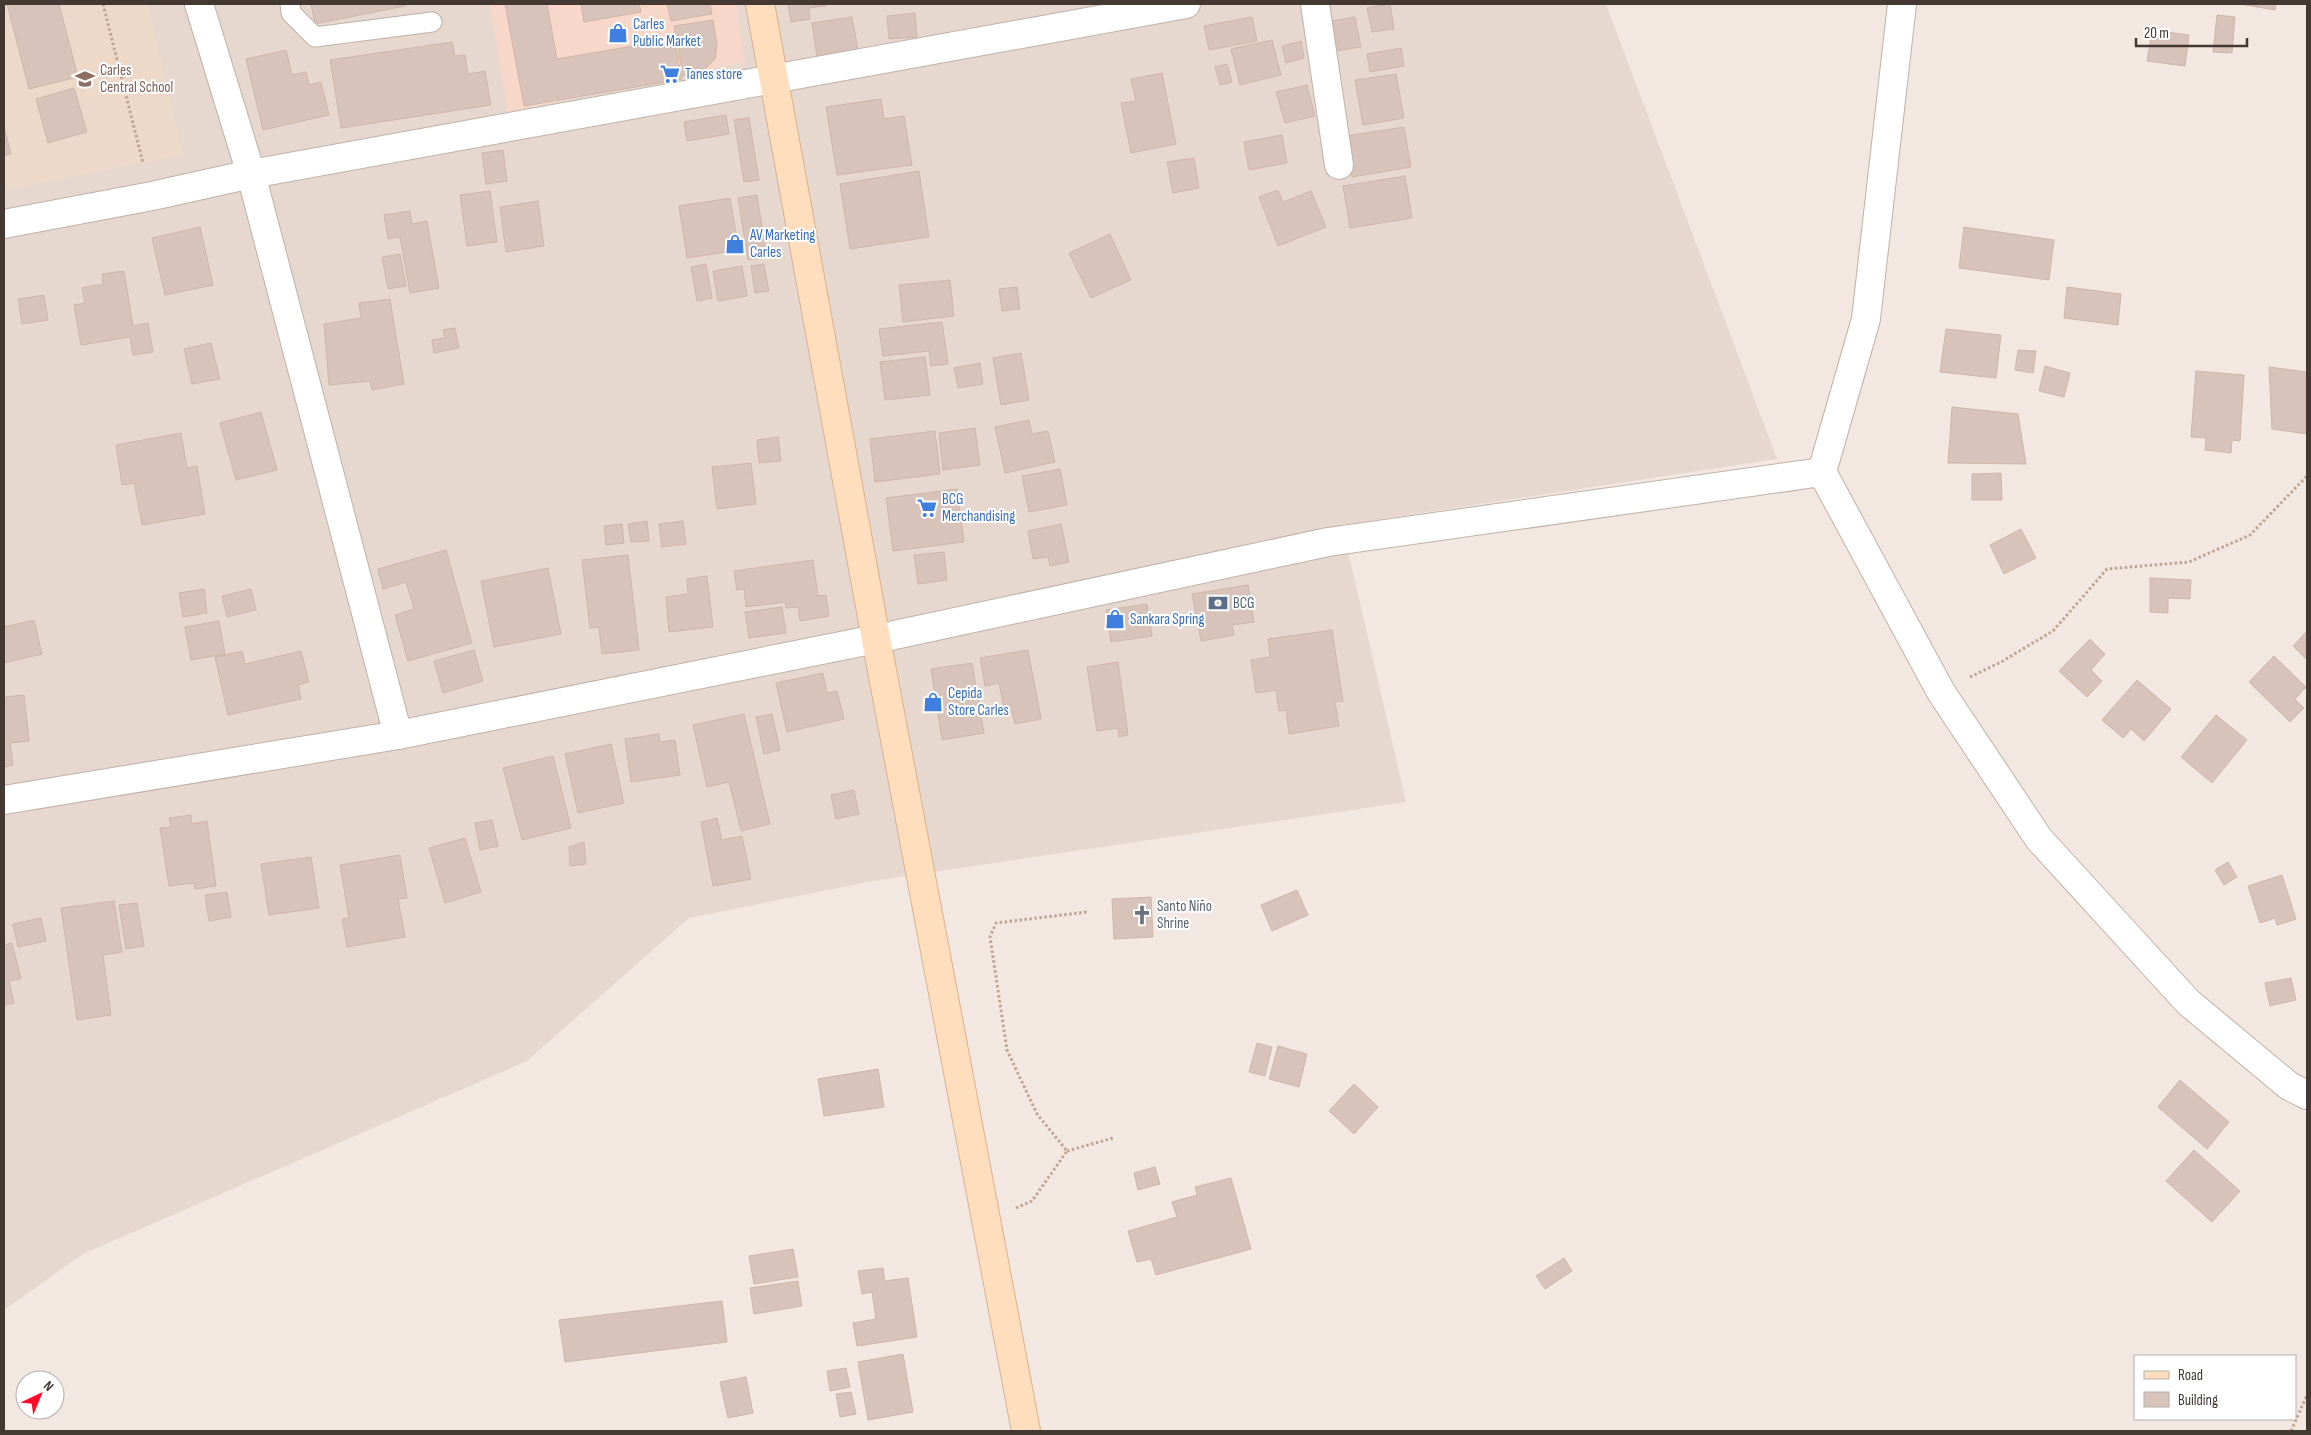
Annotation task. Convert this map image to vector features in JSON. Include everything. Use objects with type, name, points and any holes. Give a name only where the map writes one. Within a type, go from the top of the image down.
[{"type":"main road","points":[[760,4],[876,639],[1026,1431]]},
{"type":"street","points":[[199,4],[251,174],[398,735]]},
{"type":"street","points":[[4,224],[152,196],[251,174],[1186,4]]},
{"type":"street","points":[[1315,4],[1339,165]]},
{"type":"street","points":[[1902,4],[1866,319],[1830,438],[1822,472],[1941,692],[2039,839],[2188,1002],[2288,1086],[2307,1095]]},
{"type":"street","points":[[4,800],[398,735],[876,639],[1328,542],[1822,472]]},
{"type":"lane","points":[[290,4],[291,13],[315,37],[432,22]]},
{"type":"path","points":[[103,4],[152,196]]},
{"type":"path","points":[[1941,692],[2001,662],[2053,631],[2107,569],[2190,562],[2250,536],[2307,476]]},
{"type":"path","points":[[1067,1151],[1038,1114],[1007,1050],[990,937],[996,923],[1087,912]]},
{"type":"path","points":[[986,1222],[1032,1202],[1067,1151],[1113,1138]]},
{"type":"path","points":[[2292,1431],[2307,1395]]},
{"type":"shaded area","points":[[4,4],[1606,4],[1777,459],[1342,525],[1406,802],[873,881],[689,918],[527,1061],[83,1254],[4,1310]]},
{"type":"shaded area","name":"Carles Central School","points":[[4,4],[148,4],[183,155],[4,190]]},
{"type":"shaded area","name":"Carles Public Market","points":[[490,4],[736,4],[745,62],[508,112]]},
{"type":"building","points":[[7,4],[59,4],[78,77],[29,89]]},
{"type":"building","points":[[311,4],[404,4],[405,6],[315,24]]},
{"type":"building","points":[[505,4],[547,4],[557,59],[674,39],[682,79],[524,106]]},
{"type":"building","points":[[581,4],[639,4],[641,12],[584,22]]},
{"type":"building","points":[[667,4],[710,4],[712,14],[671,21]]},
{"type":"building","points":[[788,4],[826,4],[826,6],[809,8],[810,19],[791,22]]},
{"type":"building","points":[[1390,4],[1394,29],[1372,32],[1367,8]]},
{"type":"building","points":[[2240,4],[2276,4],[2275,10]]},
{"type":"building","points":[[915,13],[917,37],[889,39],[887,16]]},
{"type":"building","points":[[2217,15],[2235,17],[2232,53],[2213,52]]},
{"type":"building","points":[[852,17],[858,50],[817,57],[812,23]]},
{"type":"building","points":[[1252,17],[1257,41],[1209,50],[1204,26]]},
{"type":"building","points":[[1355,17],[1361,47],[1335,51],[1331,21]]},
{"type":"building","points":[[713,20],[717,45],[715,59],[701,73],[683,76],[674,26]]},
{"type":"building","points":[[2152,30],[2189,35],[2185,66],[2147,61]]},
{"type":"building","points":[[1272,40],[1281,75],[1240,85],[1231,49]]},
{"type":"building","points":[[1301,41],[1304,58],[1286,63],[1282,46]]},
{"type":"building","points":[[452,42],[455,56],[465,55],[468,74],[485,71],[491,105],[341,128],[330,60]]},
{"type":"building","points":[[1401,48],[1404,66],[1370,72],[1367,54]]},
{"type":"building","points":[[286,50],[292,75],[306,72],[309,85],[321,82],[329,115],[263,130],[246,59]]},
{"type":"building","points":[[1227,64],[1232,82],[1220,85],[1215,67]]},
{"type":"building","points":[[1162,73],[1176,144],[1131,153],[1121,103],[1136,101],[1131,79]]},
{"type":"building","points":[[1396,74],[1404,118],[1363,125],[1355,80]]},
{"type":"building","points":[[1307,85],[1315,116],[1285,123],[1276,92]]},
{"type":"building","points":[[74,88],[87,132],[48,143],[36,99]]},
{"type":"building","points":[[881,99],[884,119],[904,116],[912,165],[837,175],[826,107]]},
{"type":"building","points":[[726,115],[729,134],[687,141],[684,122]]},
{"type":"building","points":[[749,118],[759,180],[744,182],[734,120]]},
{"type":"building","points":[[4,127],[11,154],[4,156]]},
{"type":"building","points":[[1404,127],[1411,167],[1352,177],[1346,136]]},
{"type":"building","points":[[1282,135],[1287,163],[1249,170],[1244,142]]},
{"type":"building","points":[[503,150],[507,181],[486,184],[482,153]]},
{"type":"building","points":[[1194,158],[1199,188],[1173,193],[1167,162]]},
{"type":"building","points":[[919,171],[929,237],[850,249],[840,184]]},
{"type":"building","points":[[1405,176],[1412,218],[1350,228],[1343,186]]},
{"type":"building","points":[[1278,190],[1283,202],[1311,191],[1326,227],[1278,246],[1259,197]]},
{"type":"building","points":[[490,191],[497,242],[467,246],[460,195]]},
{"type":"building","points":[[757,195],[767,257],[748,260],[738,198]]},
{"type":"building","points":[[730,198],[739,250],[687,258],[679,206]]},
{"type":"building","points":[[538,201],[544,246],[506,252],[500,207]]},
{"type":"building","points":[[410,211],[412,224],[427,221],[439,288],[410,293],[400,237],[388,239],[384,215]]},
{"type":"building","points":[[200,227],[213,285],[165,295],[152,238]]},
{"type":"building","points":[[1964,227],[2054,240],[2049,280],[1959,268]]},
{"type":"building","points":[[1110,234],[1131,280],[1091,298],[1069,253]]},
{"type":"building","points":[[400,254],[406,286],[388,289],[382,257]]},
{"type":"building","points":[[706,264],[712,298],[697,301],[691,267]]},
{"type":"building","points":[[764,264],[769,291],[755,293],[751,266]]},
{"type":"building","points":[[742,266],[747,296],[718,301],[713,271]]},
{"type":"building","points":[[124,271],[133,326],[148,323],[153,352],[133,355],[130,337],[81,345],[74,305],[85,303],[82,288],[103,284],[102,274]]},
{"type":"building","points":[[950,280],[954,316],[903,322],[899,285]]},
{"type":"building","points":[[1017,287],[1020,309],[1002,311],[999,289]]},
{"type":"building","points":[[2067,287],[2121,294],[2118,325],[2064,318]]},
{"type":"building","points":[[44,295],[48,320],[22,324],[18,299]]},
{"type":"building","points":[[390,299],[404,384],[372,390],[370,381],[329,385],[324,324],[361,318],[359,303]]},
{"type":"building","points":[[942,322],[948,364],[931,366],[929,351],[883,356],[879,329]]},
{"type":"building","points":[[455,328],[459,348],[434,353],[432,340],[445,338],[443,330]]},
{"type":"building","points":[[1946,329],[2001,335],[1996,378],[1940,372]]},
{"type":"building","points":[[211,343],[220,379],[192,384],[184,349]]},
{"type":"building","points":[[2018,350],[2036,351],[2033,373],[2015,370]]},
{"type":"building","points":[[1021,353],[1029,400],[1001,405],[993,358]]},
{"type":"building","points":[[925,357],[930,395],[885,400],[880,362]]},
{"type":"building","points":[[980,363],[983,384],[958,388],[954,368]]},
{"type":"building","points":[[2045,366],[2070,373],[2064,397],[2039,391]]},
{"type":"building","points":[[2269,367],[2307,372],[2307,434],[2272,429]]},
{"type":"building","points":[[2196,371],[2244,375],[2240,441],[2232,440],[2231,453],[2205,450],[2206,438],[2191,437]]},
{"type":"building","points":[[1952,407],[2018,414],[2026,464],[1948,463]]},
{"type":"building","points":[[261,412],[277,470],[236,480],[220,423]]},
{"type":"building","points":[[1029,420],[1032,434],[1048,431],[1055,462],[1005,473],[995,427]]},
{"type":"building","points":[[975,428],[980,465],[943,470],[939,433]]},
{"type":"building","points":[[935,431],[940,474],[875,482],[870,439]]},
{"type":"building","points":[[181,433],[187,468],[197,466],[205,514],[142,525],[134,483],[122,485],[116,445]]},
{"type":"building","points":[[778,437],[781,461],[759,463],[757,440]]},
{"type":"building","points":[[751,463],[756,504],[717,509],[712,467]]},
{"type":"building","points":[[1060,469],[1067,505],[1029,512],[1022,476]]},
{"type":"building","points":[[2001,473],[2002,500],[1972,500],[1972,474]]},
{"type":"building","points":[[957,489],[964,542],[893,551],[886,498]]},
{"type":"building","points":[[647,521],[649,541],[631,542],[628,524]]},
{"type":"building","points":[[683,521],[686,544],[662,547],[659,524]]},
{"type":"building","points":[[622,524],[624,543],[606,545],[604,526]]},
{"type":"building","points":[[1061,524],[1069,562],[1050,566],[1048,557],[1033,559],[1028,531]]},
{"type":"building","points":[[2021,529],[2036,558],[2004,574],[1990,545]]},
{"type":"building","points":[[446,550],[472,643],[408,661],[395,615],[414,609],[406,582],[383,589],[378,569]]},
{"type":"building","points":[[944,552],[947,580],[918,584],[914,555]]},
{"type":"building","points":[[628,555],[639,650],[602,654],[599,627],[590,628],[582,560]]},
{"type":"building","points":[[813,560],[818,596],[826,595],[829,616],[800,621],[798,607],[786,608],[785,602],[746,607],[744,589],[737,590],[734,571]]},
{"type":"building","points":[[548,568],[561,634],[494,647],[481,581]]},
{"type":"building","points":[[707,576],[713,627],[669,632],[666,597],[688,594],[687,579]]},
{"type":"building","points":[[2150,578],[2191,580],[2190,599],[2168,598],[2168,613],[2150,612]]},
{"type":"building","points":[[1248,585],[1254,622],[1232,625],[1234,635],[1201,641],[1192,594]]},
{"type":"building","points":[[204,589],[207,613],[183,617],[179,593]]},
{"type":"building","points":[[251,589],[256,610],[227,617],[222,596]]},
{"type":"building","points":[[1147,604],[1152,636],[1111,642],[1106,610]]},
{"type":"building","points":[[782,607],[786,633],[749,638],[745,612]]},
{"type":"building","points":[[34,620],[42,654],[4,663],[4,627]]},
{"type":"building","points":[[219,621],[225,654],[191,660],[185,627]]},
{"type":"building","points":[[1332,630],[1343,701],[1335,702],[1339,726],[1289,734],[1286,710],[1279,711],[1276,690],[1256,693],[1251,660],[1270,657],[1268,639]]},
{"type":"building","points":[[2307,631],[2307,660],[2293,646]]},
{"type":"building","points":[[2090,639],[2105,654],[2091,670],[2102,681],[2087,697],[2059,671]]},
{"type":"building","points":[[474,650],[483,681],[443,693],[434,661]]},
{"type":"building","points":[[1028,650],[1041,719],[1015,724],[1012,712],[1005,713],[999,683],[985,686],[980,658]]},
{"type":"building","points":[[242,651],[245,664],[301,651],[309,682],[298,685],[301,699],[228,715],[215,657]]},
{"type":"building","points":[[2274,656],[2306,687],[2295,699],[2304,708],[2290,722],[2249,682]]},
{"type":"building","points":[[1118,662],[1128,735],[1119,737],[1118,728],[1097,731],[1087,667]]},
{"type":"building","points":[[972,663],[984,733],[942,740],[931,669]]},
{"type":"building","points":[[823,673],[827,693],[837,691],[844,719],[787,732],[776,683]]},
{"type":"building","points":[[2137,680],[2171,709],[2144,741],[2131,729],[2123,738],[2102,720]]},
{"type":"building","points":[[24,695],[29,741],[10,743],[13,765],[4,767],[4,697]]},
{"type":"building","points":[[744,714],[770,824],[741,831],[729,782],[707,787],[693,725]]},
{"type":"building","points":[[772,714],[780,750],[764,754],[756,717]]},
{"type":"building","points":[[2216,715],[2247,740],[2212,783],[2181,757]]},
{"type":"building","points":[[659,734],[660,742],[675,740],[680,775],[631,782],[625,739]]},
{"type":"building","points":[[611,744],[624,803],[578,813],[565,754]]},
{"type":"building","points":[[553,756],[571,828],[522,840],[503,768]]},
{"type":"building","points":[[854,790],[859,814],[836,819],[831,795]]},
{"type":"building","points":[[191,815],[192,824],[207,821],[216,886],[195,889],[194,883],[169,886],[160,828],[171,827],[169,818]]},
{"type":"building","points":[[717,818],[722,840],[742,836],[751,879],[713,886],[701,822]]},
{"type":"building","points":[[492,820],[498,846],[480,850],[475,823]]},
{"type":"building","points":[[465,838],[481,892],[445,903],[429,848]]},
{"type":"building","points":[[584,842],[586,864],[570,866],[569,847]]},
{"type":"building","points":[[400,855],[407,898],[398,899],[405,937],[347,947],[342,919],[349,918],[340,865]]},
{"type":"building","points":[[311,857],[319,908],[269,915],[261,864]]},
{"type":"building","points":[[2228,862],[2237,877],[2224,885],[2215,870]]},
{"type":"building","points":[[2282,875],[2296,919],[2277,925],[2275,918],[2260,923],[2248,886]]},
{"type":"building","points":[[1297,890],[1308,915],[1272,931],[1261,905]]},
{"type":"building","points":[[227,892],[231,917],[209,921],[205,895]]},
{"type":"building","points":[[1151,897],[1153,937],[1114,939],[1112,899]]},
{"type":"building","points":[[114,901],[122,952],[103,955],[111,1015],[77,1020],[61,908]]},
{"type":"building","points":[[137,903],[144,946],[126,949],[119,905]]},
{"type":"building","points":[[41,918],[46,941],[18,947],[13,924]]},
{"type":"building","points":[[12,943],[21,979],[9,981],[14,1003],[4,1005],[4,945]]},
{"type":"building","points":[[2291,978],[2296,1000],[2270,1006],[2265,983]]},
{"type":"building","points":[[1257,1043],[1272,1047],[1265,1076],[1249,1072]]},
{"type":"building","points":[[1278,1046],[1307,1054],[1299,1087],[1269,1079]]},
{"type":"building","points":[[878,1069],[884,1107],[824,1116],[818,1079]]},
{"type":"building","points":[[2180,1080],[2229,1122],[2207,1149],[2158,1107]]},
{"type":"building","points":[[1354,1084],[1378,1107],[1354,1134],[1329,1111]]},
{"type":"building","points":[[2194,1150],[2240,1191],[2212,1222],[2166,1181]]},
{"type":"building","points":[[1155,1167],[1160,1184],[1138,1190],[1134,1173]]},
{"type":"building","points":[[1231,1178],[1251,1249],[1156,1275],[1151,1259],[1137,1262],[1128,1231],[1177,1217],[1172,1202],[1197,1195],[1195,1187]]},
{"type":"building","points":[[793,1249],[798,1277],[754,1284],[749,1256]]},
{"type":"building","points":[[1564,1258],[1572,1271],[1545,1289],[1536,1276]]},
{"type":"building","points":[[883,1268],[885,1281],[908,1278],[917,1337],[857,1346],[853,1323],[876,1319],[872,1292],[862,1294],[858,1271]]},
{"type":"building","points":[[798,1281],[802,1306],[754,1314],[750,1288]]},
{"type":"building","points":[[722,1301],[727,1342],[565,1362],[559,1320]]},
{"type":"building","points":[[903,1354],[913,1412],[868,1420],[858,1362]]},
{"type":"building","points":[[846,1368],[850,1387],[830,1391],[827,1371]]},
{"type":"building","points":[[746,1377],[753,1413],[728,1418],[720,1382]]},
{"type":"building","points":[[851,1392],[856,1414],[840,1417],[836,1394]]},
{"type":"place","name":"Carles Public Market","points":[[618,33]]},
{"type":"place","name":"Tanes store","points":[[670,74]]},
{"type":"place","name":"Carles Central School","points":[[85,79]]},
{"type":"place","name":"AV Marketing Carles","points":[[735,244]]},
{"type":"place","name":"BCG Merchandising","points":[[927,508]]},
{"type":"place","name":"BCG","points":[[1218,603]]},
{"type":"place","name":"Sankara Spring","points":[[1115,619]]},
{"type":"place","name":"Cepida Store Carles","points":[[933,702]]},
{"type":"place","name":"Santo Niño Shrine","points":[[1142,915]]}]
